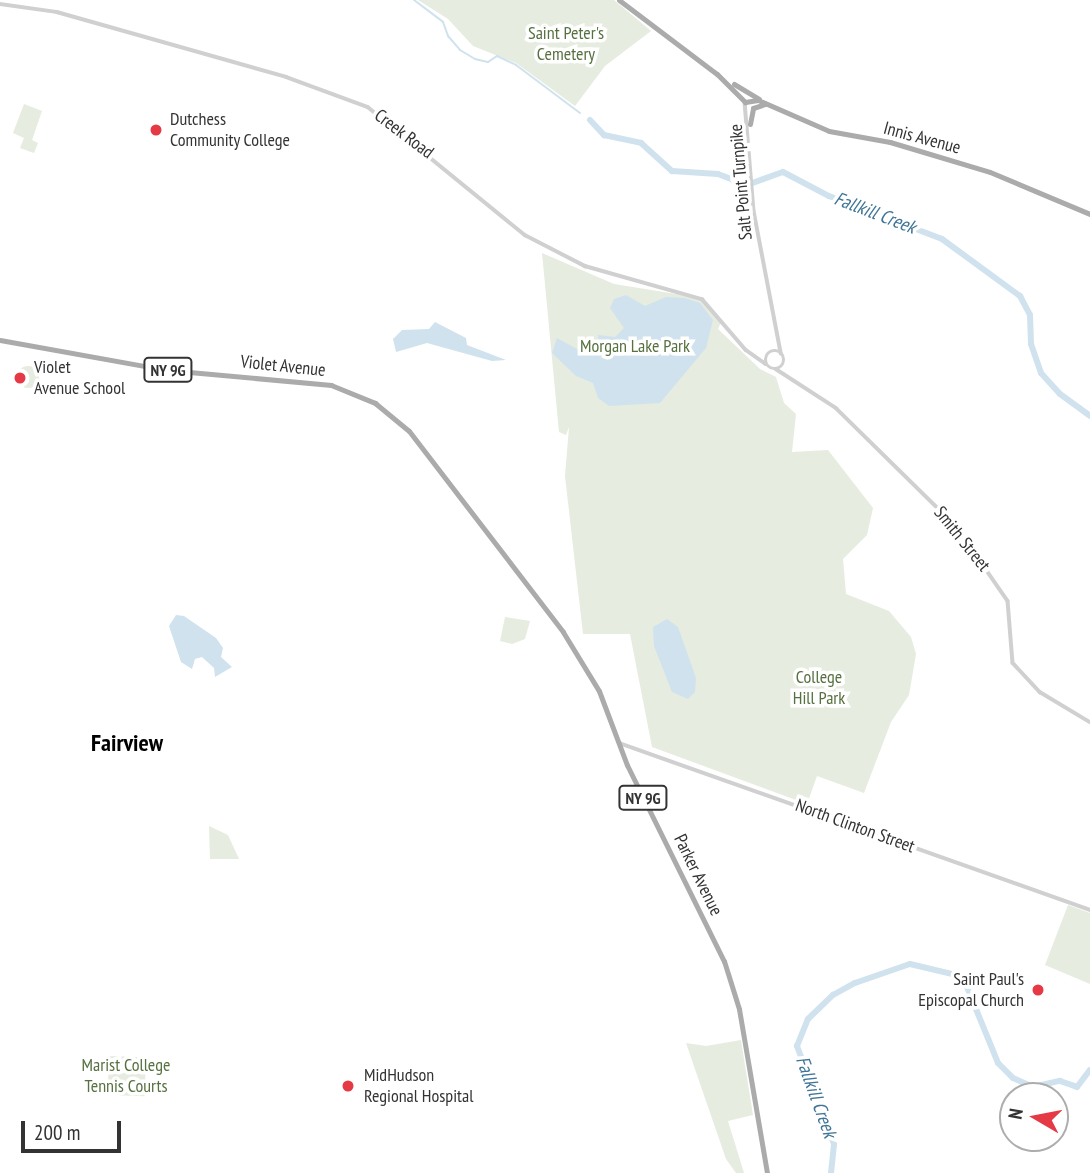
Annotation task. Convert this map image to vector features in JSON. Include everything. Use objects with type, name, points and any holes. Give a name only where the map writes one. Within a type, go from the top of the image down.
[{"type":"main road","name":"Salt Point Turnpike","points":[[619,0],[717,74],[745,102]]},
{"type":"main road","points":[[717,74],[768,104]]},
{"type":"main road","name":"Innis Avenue","points":[[745,102],[768,104],[829,131],[890,142],[990,172],[1090,214]]},
{"type":"main road","points":[[750,124],[754,108],[768,104]]},
{"type":"main road","name":"Violet Avenue","points":[[0,340],[167,370],[320,383],[363,396],[409,431],[547,611]]},
{"type":"main road","name":"Parker Avenue","points":[[547,611],[595,683],[619,743],[724,961],[739,1009],[767,1173]]},
{"type":"street","name":"Creek Road","points":[[0,4],[57,12],[169,47],[286,77],[359,103],[388,120],[510,226],[542,246],[585,266],[702,299],[766,364]]},
{"type":"street","name":"Salt Point Turnpike","points":[[745,102],[750,124],[752,190],[780,353]]},
{"type":"street","name":"Salt Point Turnpike","points":[[774,351],[777,338]]},
{"type":"street","points":[[757,357],[767,356],[774,351],[780,353],[783,363],[776,369],[766,364],[767,356]]},
{"type":"street","name":"Smith Street","points":[[783,363],[790,376]]},
{"type":"street","name":"Smith Street","points":[[776,369],[836,408],[956,526],[1008,601],[1013,663],[1040,692],[1090,723]]},
{"type":"street","name":"North Clinton Street","points":[[619,743],[1090,910]]},
{"type":"green space","name":"Saint Peter's Cemetery","points":[[418,0],[614,0],[651,31],[605,66],[575,106],[516,63],[473,46],[448,19]]},
{"type":"green space","points":[[24,104],[42,111],[32,140],[38,143],[34,153],[20,148],[24,138],[13,133]]},
{"type":"green space","points":[[542,253],[614,284],[695,297],[708,304],[722,320],[718,329],[760,369],[776,377],[784,403],[796,414],[792,452],[828,450],[873,508],[867,535],[843,559],[846,594],[889,611],[911,637],[916,654],[909,695],[891,722],[864,793],[817,776],[807,804],[652,747],[630,634],[583,634],[565,476],[569,427],[566,435],[559,432]]},
{"type":"green space","points":[[28,366],[36,369],[39,377],[36,385],[28,388],[20,385],[17,377],[20,369]]},
{"type":"green space","points":[[505,617],[530,621],[525,639],[512,644],[500,641]]},
{"type":"green space","points":[[209,826],[228,835],[239,859],[210,859]]},
{"type":"green space","points":[[1068,905],[1090,913],[1090,984],[1045,965]]},
{"type":"green space","points":[[741,1040],[753,1115],[728,1121],[744,1173],[736,1173],[726,1159],[686,1043],[706,1046]]},
{"type":"green space","name":"Marist College Tennis Courts","points":[[109,1056],[146,1057],[145,1096],[108,1095]]},
{"type":"water","points":[[626,295],[645,306],[666,297],[685,298],[700,303],[713,320],[706,348],[660,403],[609,406],[598,398],[593,383],[576,376],[552,353],[557,338],[588,355],[599,352],[598,335],[615,337],[624,328],[610,308],[614,299]]},
{"type":"water","points":[[435,322],[466,338],[467,345],[506,360],[492,361],[427,343],[396,352],[393,339],[402,330],[429,329]]},
{"type":"water","points":[[176,615],[184,616],[216,638],[223,648],[221,657],[232,667],[215,677],[214,668],[202,657],[195,659],[192,669],[181,662],[169,626]]},
{"type":"water","points":[[667,619],[678,627],[696,678],[695,692],[688,699],[672,692],[654,646],[653,627]]},
{"type":"waterway","points":[[414,0],[443,22],[448,36],[460,50],[475,59],[488,62],[497,56],[516,65],[580,113]]},
{"type":"waterway","name":"Fallkill Creek","points":[[590,120],[604,135],[641,143],[672,171],[718,174],[747,185],[783,172],[829,196],[942,239],[1020,296],[1030,315],[1031,344],[1041,373],[1060,394],[1090,416]]},
{"type":"waterway","name":"Fallkill Creek","points":[[831,1173],[834,1144],[797,1046],[808,1019],[833,995],[855,983],[910,964],[956,975],[967,987],[998,1063],[1013,1078],[1033,1087],[1060,1081],[1077,1087],[1090,1070]]},
{"type":"place","name":"Dutchess Community College","points":[[156,130]]},
{"type":"place","name":"Violet Avenue School","points":[[20,378]]},
{"type":"place","name":"Saint Paul's Episcopal Church","points":[[1038,990]]},
{"type":"place","name":"MidHudson Regional Hospital","points":[[348,1086]]},
{"type":"district","name":"Fairview","points":[[127,743]]},
{"type":"park label","name":"Morgan Lake Park","points":[[635,346]]},
{"type":"park label","name":"College Hill Park","points":[[819,688]]}]
